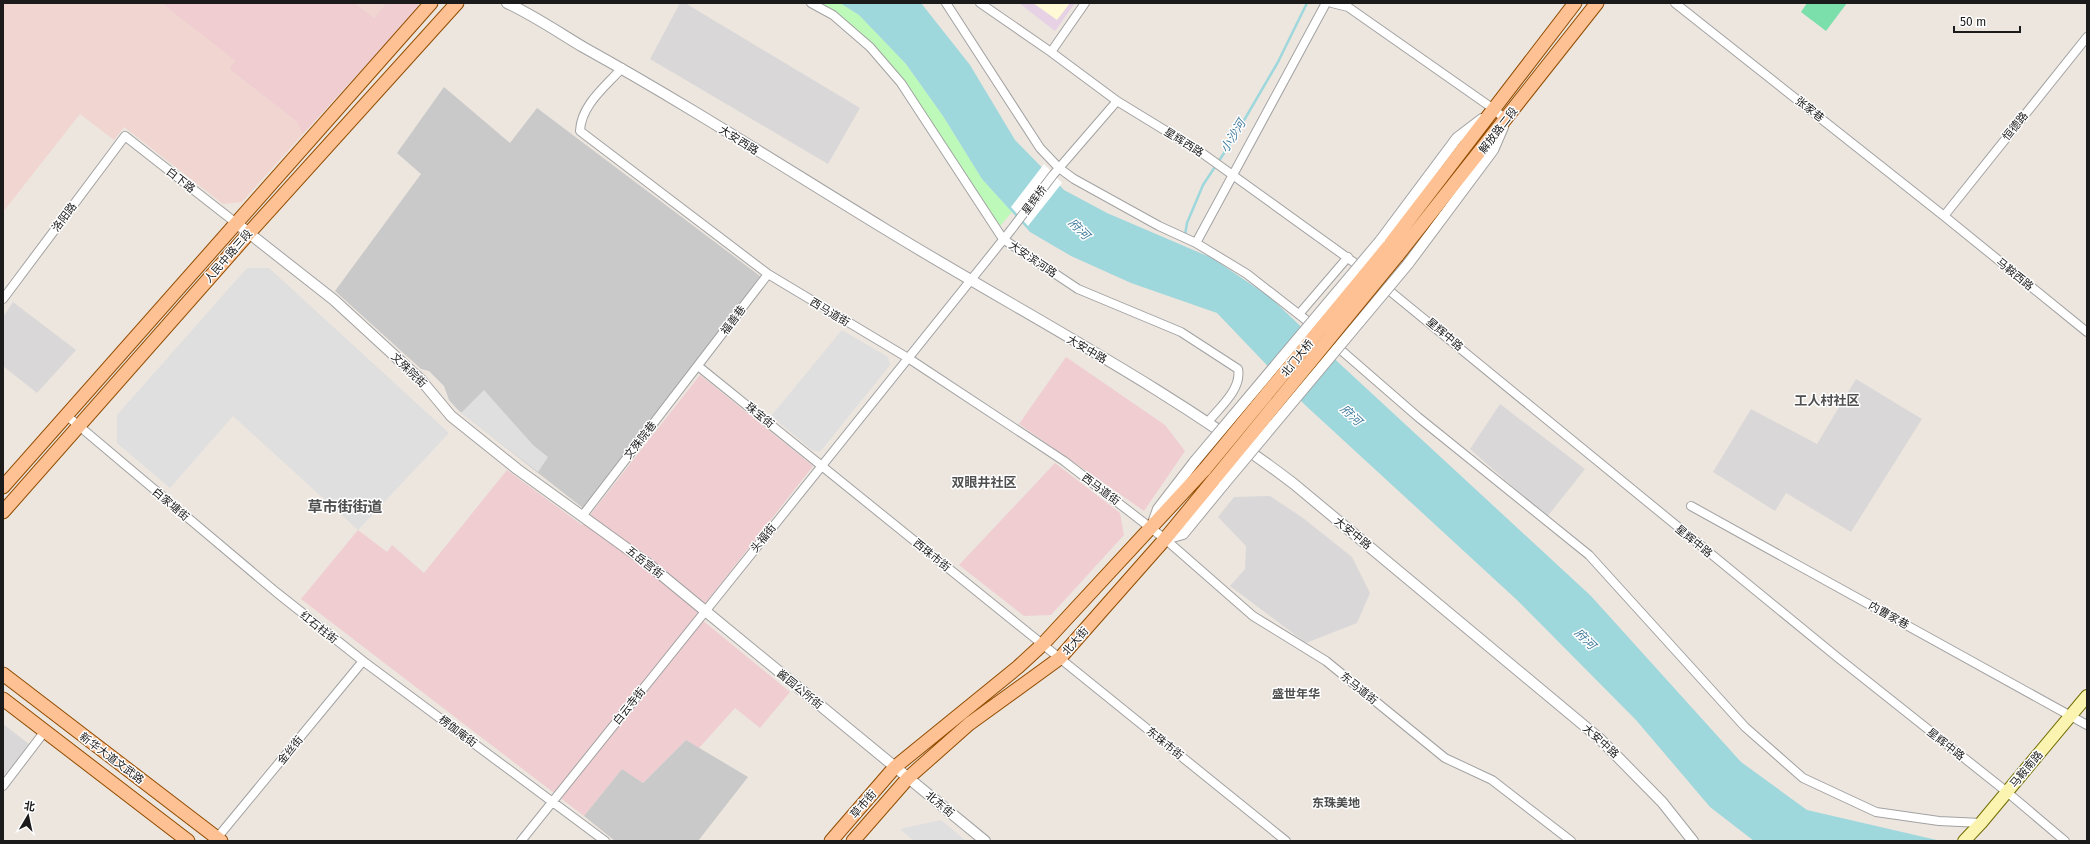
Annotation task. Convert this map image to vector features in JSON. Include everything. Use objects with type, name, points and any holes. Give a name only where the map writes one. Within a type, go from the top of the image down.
[{"type":"main road","name":"人民中路三段","points":[[3,487],[431,3]]},
{"type":"main road","name":"人民中路三段","points":[[3,512],[249,233],[457,3]]},
{"type":"main road","name":"解放路二段","points":[[1389,248],[1576,3]]},
{"type":"main road","name":"解放路二段","points":[[1389,248],[1506,120],[1597,3]]},
{"type":"main road","name":"北门大桥","points":[[1205,469],[1389,248]]},
{"type":"main road","name":"北门大桥","points":[[1220,480],[1389,248]]},
{"type":"main road","name":"北大街","points":[[895,768],[1018,667],[1043,644],[1205,469]]},
{"type":"main road","name":"北大街","points":[[908,778],[969,724],[1060,658],[1165,539],[1220,480]]},
{"type":"main road","name":"新华大道文武路","points":[[3,674],[219,840]]},
{"type":"main road","name":"马鞍南路","points":[[1964,841],[1982,823],[2006,792],[2087,696]]},
{"type":"main road","name":"新华大道文武路","points":[[3,699],[177,835],[188,841]]},
{"type":"main road","name":"草市街","points":[[831,841],[895,768]]},
{"type":"main road","name":"草市街","points":[[853,841],[908,778]]},
{"type":"street","name":"大安西路","points":[[507,3],[622,68],[970,280]]},
{"type":"street","name":"大安滨河路","points":[[811,3],[833,15],[870,47],[901,83],[1003,239],[1078,289],[1181,332],[1238,369],[1240,377],[1236,386],[1208,422]]},
{"type":"street","points":[[946,3],[1040,148],[1059,168],[1111,200],[1193,242],[1247,274],[1300,313],[1418,417],[1589,555],[1745,727],[1803,778],[1876,812],[1939,821],[1982,823]]},
{"type":"street","name":"星辉西路","points":[[980,3],[1052,52],[1117,101],[1230,172],[1385,286]]},
{"type":"street","points":[[1052,52],[1085,3]]},
{"type":"street","points":[[1193,242],[1230,172],[1326,3]]},
{"type":"street","points":[[1220,480],[1408,264],[1493,150],[1506,120],[1495,110],[1348,7],[1332,3]]},
{"type":"street","name":"张家巷","points":[[1675,3],[1944,216]]},
{"type":"street","name":"恒德路","points":[[1944,216],[2087,37]]},
{"type":"street","name":"西马道街","points":[[622,68],[584,111],[580,131],[768,274],[908,358],[1064,461],[1151,528]]},
{"type":"street","name":"星辉桥","points":[[908,358],[1053,175],[1117,101]]},
{"type":"street","name":"白下路","points":[[125,136],[236,223]]},
{"type":"street","name":"洛阳路","points":[[3,299],[125,136]]},
{"type":"street","name":"马鞍西路","points":[[1944,216],[2087,332]]},
{"type":"street","name":"文殊院街","points":[[236,223],[334,300],[421,380],[451,416],[518,469],[583,515]]},
{"type":"street","points":[[1151,528],[1158,509],[1195,461],[1389,248]]},
{"type":"street","points":[[1300,313],[1348,258]]},
{"type":"street","name":"福善巷","points":[[698,366],[768,274]]},
{"type":"street","name":"大安中路","points":[[970,280],[1148,384],[1208,422],[1294,484],[1599,738],[1654,792],[1694,841]]},
{"type":"street","name":"星辉中路","points":[[1385,286],[1819,642],[2065,841]]},
{"type":"street","name":"头福街","points":[[705,611],[908,358]]},
{"type":"street","name":"文殊院巷","points":[[583,515],[698,366]]},
{"type":"street","name":"珠宝街","points":[[698,366],[822,465]]},
{"type":"street","name":"白家塘街","points":[[66,416],[276,592]]},
{"type":"street","name":"西珠市街","points":[[822,465],[1043,644]]},
{"type":"street","name":"内曹家巷","points":[[1691,506],[2087,725]]},
{"type":"street","name":"五岳宫街","points":[[583,515],[647,563],[705,611]]},
{"type":"street","name":"东马道街","points":[[1151,528],[1253,616],[1326,661],[1445,758],[1492,780],[1571,841]]},
{"type":"street","name":"红石柱街","points":[[276,592],[363,661]]},
{"type":"street","name":"酱园公所街","points":[[705,611],[895,768]]},
{"type":"street","name":"白云寺街","points":[[521,841],[705,611]]},
{"type":"street","name":"东珠市街","points":[[1043,644],[1286,841]]},
{"type":"street","name":"楞伽庵街","points":[[363,661],[605,841]]},
{"type":"street","name":"金丝街","points":[[219,840],[363,661]]},
{"type":"street","points":[[3,786],[45,731]]},
{"type":"street","name":"北东街","points":[[895,768],[985,841]]},
{"type":"shaded area","points":[[3,3],[161,3],[236,61],[229,69],[297,122],[303,134],[242,202],[223,204],[124,127],[114,140],[80,114],[3,212]]},
{"type":"shaded area","points":[[161,3],[355,3],[374,18],[386,3],[418,3],[418,8],[303,134],[294,125],[297,122],[229,69],[235,61]]},
{"type":"shaded area","points":[[355,3],[386,3],[374,18]]},
{"type":"shaded area","points":[[680,3],[685,3],[860,108],[828,164],[650,59]]},
{"type":"shaded area","points":[[1019,3],[1075,3],[1055,31]]},
{"type":"shaded area","points":[[1033,3],[1070,3],[1057,20]]},
{"type":"shaded area","points":[[444,87],[510,143],[537,108],[760,276],[645,431],[584,509],[458,410],[449,400],[444,386],[429,371],[421,369],[335,291],[421,174],[397,153]]},
{"type":"shaded area","points":[[247,268],[269,268],[449,433],[358,530],[233,416],[170,488],[117,443],[117,415]]},
{"type":"shaded area","points":[[13,302],[76,350],[37,393],[3,366],[3,317]]},
{"type":"shaded area","points":[[842,330],[888,357],[890,365],[820,452],[812,450],[771,416]]},
{"type":"shaded area","points":[[1066,357],[1165,425],[1185,451],[1144,511],[1019,424]]},
{"type":"shaded area","points":[[700,375],[813,466],[696,615],[790,692],[760,728],[735,708],[699,748],[686,740],[643,783],[622,769],[584,816],[301,599],[358,530],[387,552],[392,545],[424,573],[507,470],[582,525]]},
{"type":"shaded area","points":[[1856,379],[1922,419],[1851,532],[1786,493],[1775,511],[1713,472],[1751,409],[1817,444]]},
{"type":"shaded area","points":[[484,390],[533,445],[548,457],[538,472],[461,413]]},
{"type":"shaded area","points":[[1500,404],[1585,469],[1547,517],[1470,449]]},
{"type":"shaded area","points":[[1055,463],[1120,513],[1124,535],[1051,615],[1024,616],[959,565]]},
{"type":"shaded area","points":[[1270,496],[1303,518],[1352,557],[1370,593],[1357,623],[1306,643],[1230,586],[1245,569],[1246,546],[1218,517],[1234,497]]},
{"type":"shaded area","points":[[3,724],[29,744],[3,779]]},
{"type":"shaded area","points":[[686,740],[748,777],[698,841],[615,841],[584,816],[622,769],[643,783]]},
{"type":"shaded area","points":[[941,820],[966,841],[914,841],[900,829]]},
{"type":"green space","points":[[816,3],[840,3],[859,15],[906,64],[943,116],[982,179],[1012,212],[1000,226],[902,79]]},
{"type":"green space","points":[[1807,3],[1847,3],[1826,31],[1801,12]]},
{"type":"water","name":"府河","points":[[840,3],[921,3],[970,65],[1015,140],[1064,190],[1107,213],[1212,258],[1270,297],[1340,364],[1591,596],[1741,762],[1807,810],[1941,841],[1754,841],[1710,807],[1636,720],[1517,600],[1304,404],[1217,313],[1131,283],[1071,256],[1030,232],[982,179],[943,116],[906,64],[859,15]]},
{"type":"pier","points":[[1044,164],[1062,183],[1028,226],[1011,207]]},
{"type":"waterway","name":"小沙河","points":[[1185,235],[1187,223],[1203,185],[1232,141],[1278,62],[1307,3]]},
{"type":"district","name":"工人村社区","points":[[1827,400]]},
{"type":"district","name":"双眼井社区","points":[[984,482]]},
{"type":"district","name":"草市街街道","points":[[345,507]]},
{"type":"district","name":"盛世年华","points":[[1296,694]]},
{"type":"district","name":"东珠美地","points":[[1336,803]]}]
